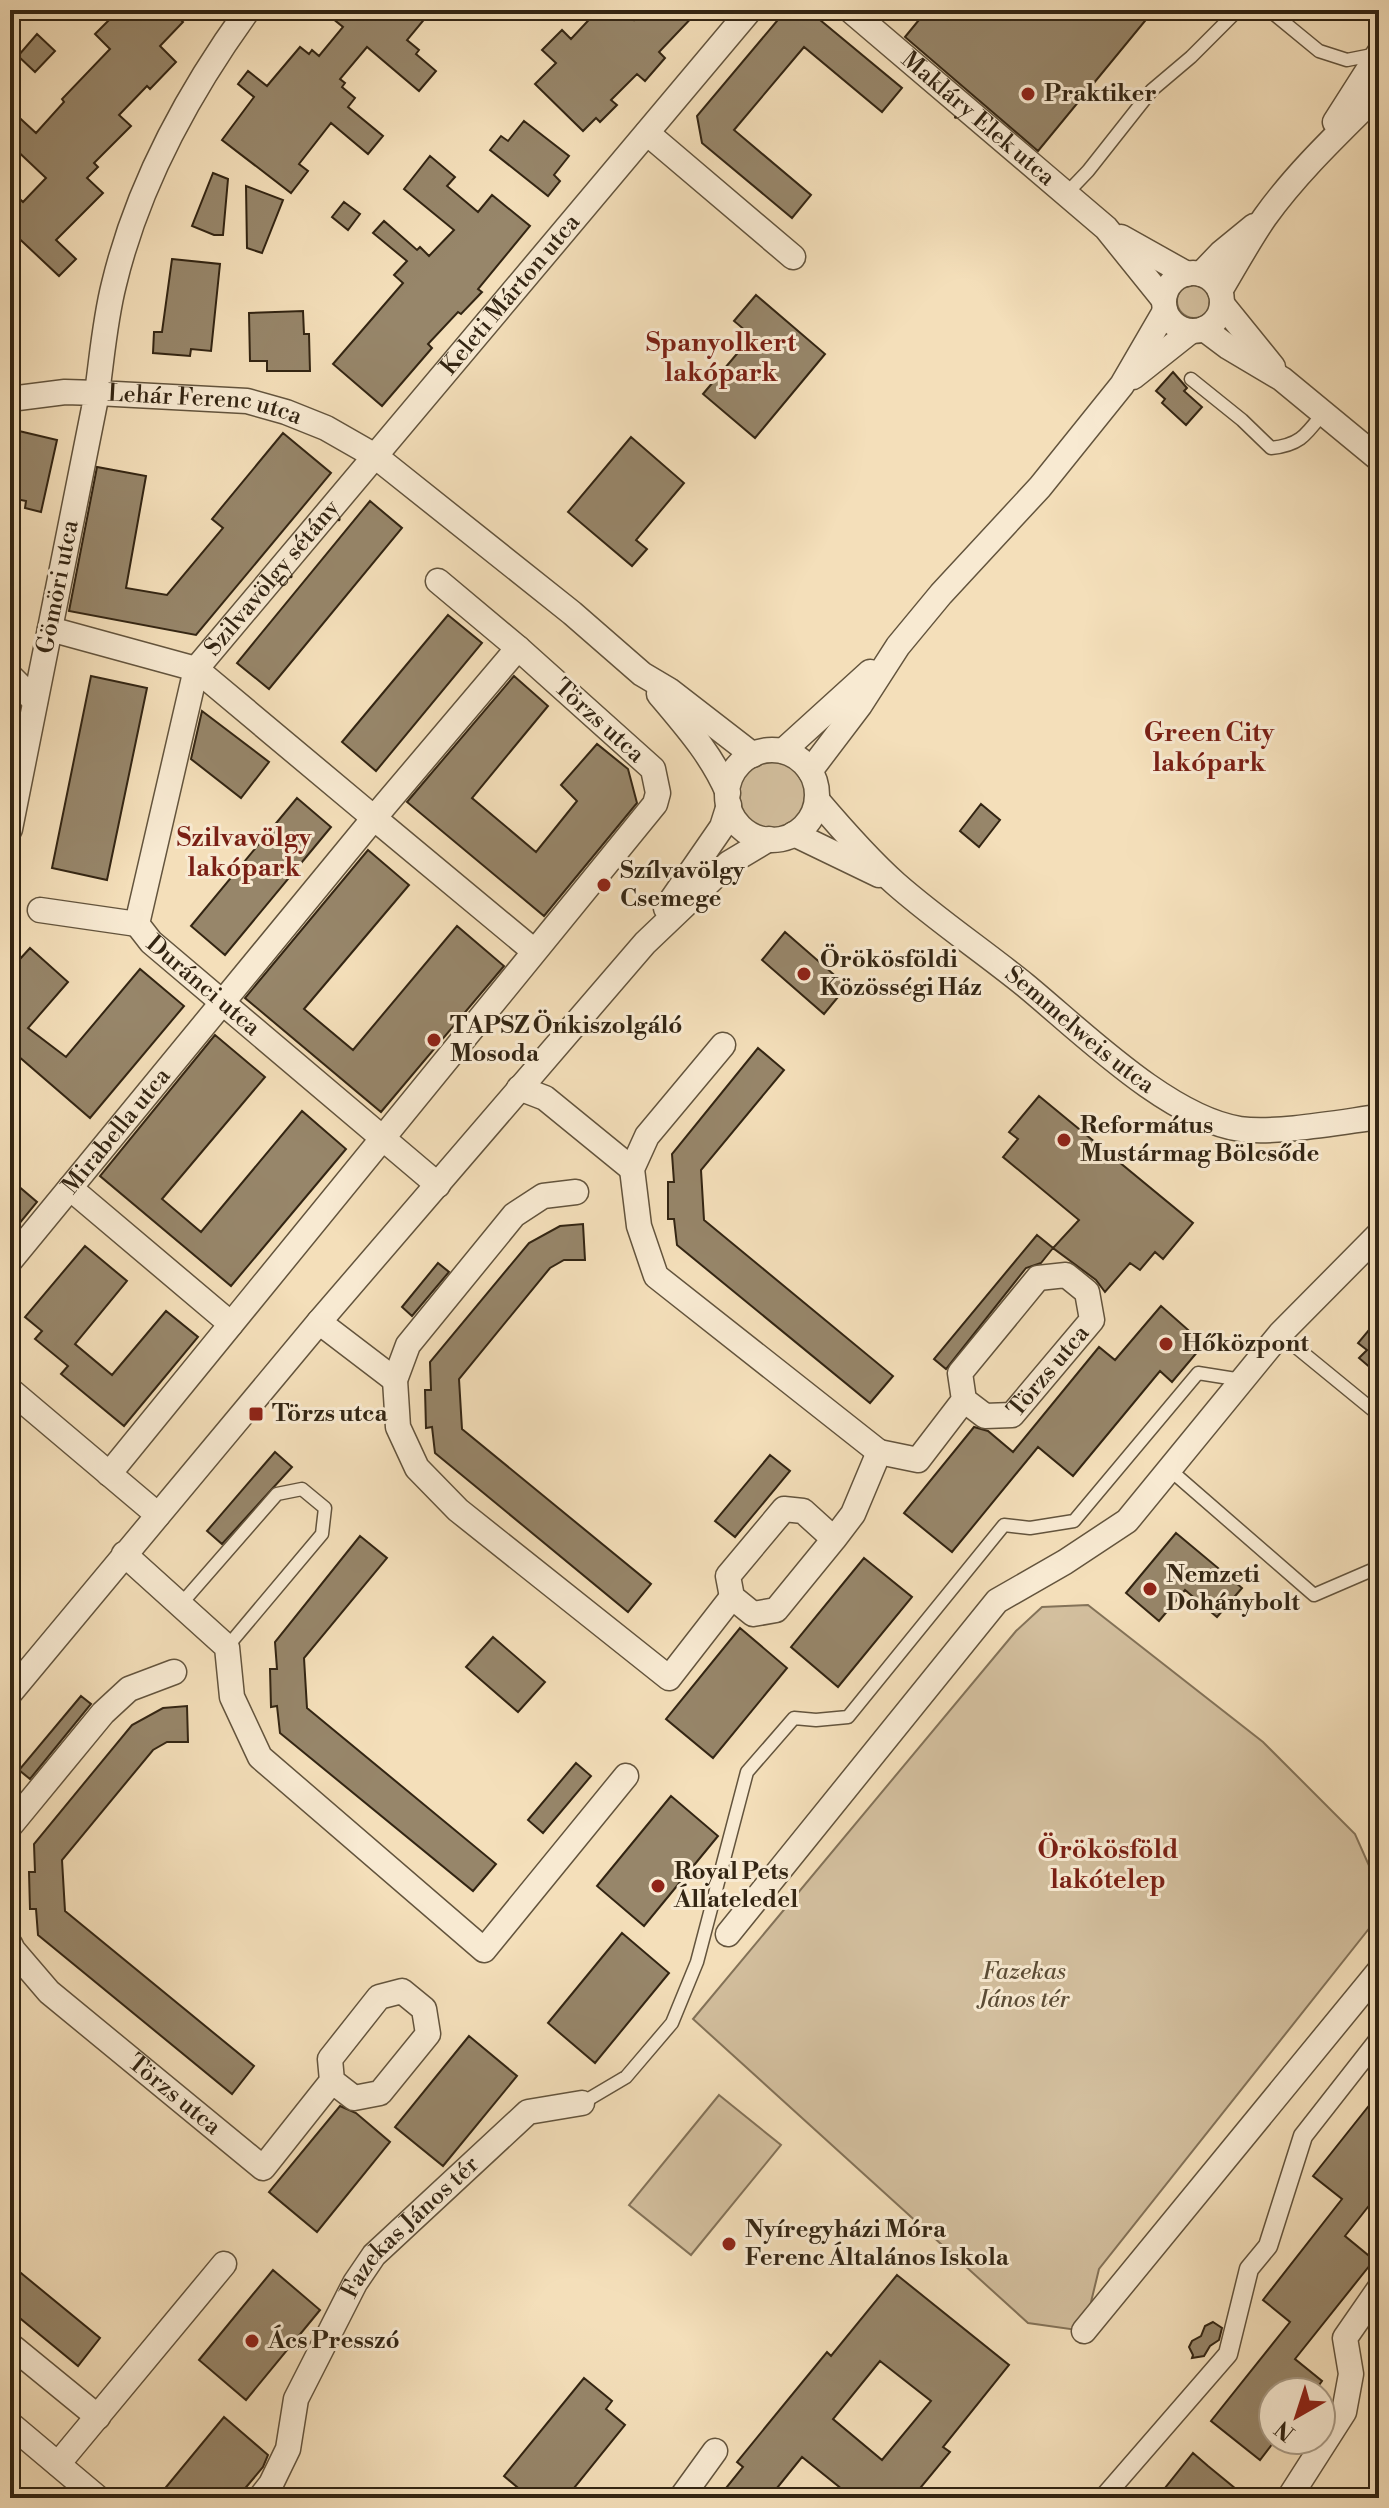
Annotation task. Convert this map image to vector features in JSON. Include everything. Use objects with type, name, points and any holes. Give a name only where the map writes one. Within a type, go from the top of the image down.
[{"type":"street","name":"Lehár Ferenc utca","points":[[248,10],[175,125],[134,217],[113,286],[97,393],[247,401],[326,428],[375,456],[524,574],[642,674],[669,690],[753,755]]},
{"type":"street","name":"Keleti Márton utca","points":[[375,456],[750,10]]},
{"type":"street","name":"Makláry Elek utca","points":[[850,10],[1106,228],[1165,305]]},
{"type":"street","points":[[1307,165],[1379,53]]},
{"type":"street","points":[[1122,385],[1198,330],[1215,322],[1221,298],[1265,217],[1307,165],[1379,93]]},
{"type":"street","points":[[647,133],[793,257]]},
{"type":"street","points":[[810,771],[860,705],[898,646],[941,594],[1040,487],[1122,385],[1165,305],[1173,280],[1194,274],[1265,217]]},
{"type":"street","name":"Makláry Elek utca","points":[[1106,228],[1194,274]]},
{"type":"street","points":[[1194,274],[1213,280],[1221,298],[1282,379]]},
{"type":"street","points":[[1165,305],[1178,327],[1198,330],[1282,379],[1379,459]]},
{"type":"street","points":[[10,399],[65,392],[97,393]]},
{"type":"street","name":"Gömöri utca","points":[[10,829],[97,393]]},
{"type":"street","name":"Szilvavölgy sétány","points":[[375,456],[196,669],[534,951]]},
{"type":"street","points":[[374,818],[518,648],[438,581]]},
{"type":"street","points":[[50,629],[196,669]]},
{"type":"street","points":[[783,751],[898,646]]},
{"type":"street","name":"Törzs utca","points":[[109,1474],[655,804],[658,793],[653,769],[518,648]]},
{"type":"street","name":"Duránci utca","points":[[196,669],[137,924],[151,942],[438,1185]]},
{"type":"street","name":"Lehár Ferenc utca","points":[[642,674],[718,769],[728,799]]},
{"type":"street","points":[[10,676],[35,701]]},
{"type":"street","points":[[10,1693],[319,1322],[645,943],[729,863],[769,839],[794,834],[810,820],[817,800],[816,785],[803,762],[783,751],[768,750],[753,755],[737,766],[729,783],[722,827],[645,943]]},
{"type":"street","points":[[728,799],[739,825],[758,837],[769,839]]},
{"type":"street","name":"Semmelweis utca","points":[[817,800],[895,883],[1022,982],[1146,1085],[1193,1114],[1240,1129],[1277,1129],[1379,1117]]},
{"type":"street","name":"Mirabella utca","points":[[10,1261],[374,818]]},
{"type":"street","name":"Semmelweis utca","points":[[794,834],[895,883]]},
{"type":"street","points":[[40,910],[137,924]]},
{"type":"street","points":[[519,1088],[545,1098],[632,1169],[647,1136],[723,1045]]},
{"type":"street","name":"Törzs utca","points":[[632,1169],[639,1226],[656,1276],[879,1452],[918,1460],[964,1400],[960,1373],[1038,1278],[1066,1275],[1087,1292],[1092,1320],[1012,1415],[985,1416],[964,1400]]},
{"type":"street","points":[[70,1188],[231,1324]]},
{"type":"street","points":[[576,1192],[543,1196],[514,1215],[408,1345],[395,1380],[398,1427],[417,1468],[458,1510],[669,1678],[732,1597]]},
{"type":"street","points":[[728,1934],[997,1601],[1065,1562],[1127,1521],[1280,1334],[1379,1234]]},
{"type":"street","points":[[319,1322],[395,1380]]},
{"type":"street","points":[[10,1390],[158,1515]]},
{"type":"street","points":[[834,1539],[803,1511],[784,1509],[728,1576],[732,1597],[753,1614],[776,1610],[834,1539],[853,1514],[879,1452]]},
{"type":"street","points":[[124,1554],[227,1647],[232,1697],[260,1757],[484,1950],[626,1776]]},
{"type":"street","points":[[10,1826],[103,1713],[129,1689],[174,1672]]},
{"type":"street","name":"Törzs utca","points":[[10,1944],[49,1992],[263,2168],[332,2081],[330,2059],[379,1997],[402,1991],[424,2009],[428,2034],[380,2093],[354,2098],[332,2081]]},
{"type":"street","points":[[1084,2331],[1379,1971]]},
{"type":"street","points":[[1103,2498],[1228,2354],[1249,2269],[1268,2246],[1303,2136],[1379,2039]]},
{"type":"street","name":"Fazekas János tér","points":[[260,2498],[271,2484],[288,2449],[296,2399],[355,2283],[374,2255],[528,2112],[582,2103]]},
{"type":"street","points":[[58,2464],[224,2264]]},
{"type":"street","points":[[1289,2498],[1344,2412],[1351,2374],[1345,2338],[1379,2289]]},
{"type":"street","points":[[10,2345],[98,2417]]},
{"type":"street","points":[[10,2424],[98,2498]]},
{"type":"street","points":[[681,2498],[715,2451]]},
{"type":"lane","points":[[1066,194],[1152,90],[1191,57],[1238,10]]},
{"type":"lane","points":[[1269,10],[1319,51],[1347,60],[1379,53]]},
{"type":"lane","points":[[1191,379],[1271,448],[1290,446],[1305,435],[1323,413]]},
{"type":"lane","points":[[1280,1334],[1379,1415]]},
{"type":"lane","points":[[582,2103],[626,2077],[672,2023],[697,1962],[747,1772],[794,1718],[816,1720],[848,1717],[1004,1525],[1030,1528],[1074,1521],[1198,1373],[1242,1380]]},
{"type":"lane","points":[[1169,1469],[1314,1595],[1379,1567]]},
{"type":"lane","points":[[181,1604],[277,1494],[302,1489],[325,1508],[322,1534],[227,1647]]},
{"type":"green space","points":[[1194,284],[1206,289],[1211,301],[1206,313],[1194,318],[1182,313],[1177,301],[1182,289]]},
{"type":"green space","points":[[773,758],[793,764],[803,774],[809,794],[803,814],[793,824],[773,830],[753,824],[743,814],[737,794],[743,774],[753,764]]},
{"type":"green space","name":"Fazekas János tér","points":[[1088,1605],[1263,1742],[1355,1834],[1379,1888],[1379,1916],[1099,2269],[1084,2331],[1028,2323],[693,2019],[1016,1631],[1042,1607]]},
{"type":"green space","points":[[719,2095],[781,2145],[691,2255],[629,2205]]},
{"type":"building","points":[[119,10],[171,10],[183,22],[160,46],[176,62],[119,115],[131,126],[94,163],[98,167],[87,178],[103,193],[56,240],[76,259],[59,276],[10,230],[10,190],[23,202],[46,178],[10,144],[10,109],[36,133],[64,102],[62,99],[110,49],[95,34]]},
{"type":"building","points":[[322,10],[432,10],[407,40],[419,50],[416,54],[436,71],[419,91],[367,47],[340,79],[345,83],[342,87],[355,98],[348,107],[383,136],[368,154],[331,123],[299,164],[308,171],[291,193],[222,140],[254,97],[238,84],[248,71],[267,86],[300,47],[309,54],[312,50],[319,56],[343,27]]},
{"type":"building","points":[[598,10],[623,10],[634,20],[643,10],[699,10],[659,52],[665,58],[645,81],[637,74],[611,100],[617,105],[600,122],[596,118],[583,131],[535,84],[556,63],[542,50],[562,30],[571,39]]},
{"type":"building","points":[[808,10],[902,88],[882,112],[804,47],[734,130],[811,195],[792,218],[702,143],[697,116],[782,15]]},
{"type":"building","name":"Praktiker","points":[[927,10],[1154,10],[1038,151],[905,37]]},
{"type":"building","points":[[37,34],[55,51],[35,72],[18,56]]},
{"type":"building","points":[[524,121],[569,156],[554,175],[560,181],[548,196],[490,150],[501,136],[508,141]]},
{"type":"building","points":[[430,156],[455,177],[447,186],[478,212],[492,195],[530,226],[478,289],[482,292],[428,344],[432,348],[382,406],[333,364],[403,283],[394,275],[407,261],[373,233],[384,221],[417,250],[420,247],[429,256],[454,230],[404,189]]},
{"type":"building","points":[[213,173],[228,179],[223,235],[214,235],[192,226]]},
{"type":"building","points":[[246,186],[283,200],[262,253],[247,248]]},
{"type":"building","points":[[344,202],[360,214],[348,230],[332,217]]},
{"type":"building","points":[[172,259],[220,264],[211,351],[191,349],[190,356],[153,353],[154,332],[162,332]]},
{"type":"building","points":[[756,295],[825,354],[755,438],[703,394],[752,336],[734,321]]},
{"type":"building","points":[[303,311],[304,334],[309,334],[310,371],[267,371],[267,361],[250,361],[249,313]]},
{"type":"building","points":[[1173,372],[1187,388],[1184,391],[1202,407],[1186,425],[1162,403],[1165,399],[1156,391]]},
{"type":"building","points":[[19,431],[57,440],[41,512],[25,508],[26,501],[11,498],[15,483],[10,482],[10,474]]},
{"type":"building","points":[[283,433],[331,473],[196,635],[69,611],[97,467],[146,476],[126,588],[167,595],[223,528],[212,519]]},
{"type":"building","points":[[631,437],[684,483],[636,540],[647,549],[632,566],[568,512]]},
{"type":"building","points":[[370,501],[402,528],[269,689],[237,663]]},
{"type":"building","points":[[448,615],[482,643],[376,771],[342,742]]},
{"type":"building","points":[[91,676],[147,688],[107,880],[52,868]]},
{"type":"building","points":[[514,676],[548,706],[472,798],[536,852],[577,801],[561,785],[597,744],[628,769],[637,803],[544,916],[407,802]]},
{"type":"building","points":[[202,711],[269,762],[241,798],[191,759]]},
{"type":"building","points":[[297,798],[331,827],[225,955],[191,926]]},
{"type":"building","points":[[981,804],[1000,820],[979,847],[960,831]]},
{"type":"building","points":[[368,850],[409,885],[304,1009],[353,1050],[457,926],[504,966],[381,1112],[245,998]]},
{"type":"building","name":"Örökösföldi Közösségi Ház","points":[[785,932],[847,986],[824,1014],[762,960]]},
{"type":"building","points":[[30,948],[68,982],[28,1028],[66,1057],[140,969],[184,1006],[90,1118],[10,1049],[10,970]]},
{"type":"building","points":[[215,1035],[265,1077],[162,1199],[201,1232],[302,1111],[346,1149],[231,1286],[100,1176]]},
{"type":"building","points":[[758,1048],[784,1070],[701,1170],[704,1220],[893,1376],[870,1403],[677,1245],[674,1219],[668,1219],[668,1182],[674,1182],[672,1154]]},
{"type":"building","points":[[1039,1096],[1193,1223],[1163,1259],[1155,1252],[1140,1270],[1130,1263],[1105,1292],[1096,1280],[1053,1248],[1079,1220],[1003,1157],[1018,1139],[1009,1132]]},
{"type":"building","points":[[10,1179],[37,1202],[10,1235]]},
{"type":"building","points":[[583,1224],[585,1260],[564,1260],[550,1268],[459,1379],[462,1429],[651,1584],[628,1612],[435,1453],[432,1427],[426,1428],[425,1390],[431,1390],[430,1362],[529,1243],[560,1226]]},
{"type":"building","points":[[1037,1235],[1053,1248],[1041,1263],[1026,1268],[946,1369],[934,1359]]},
{"type":"building","points":[[85,1246],[127,1281],[75,1344],[112,1375],[166,1311],[198,1337],[124,1426],[61,1374],[68,1366],[35,1339],[42,1331],[25,1317]]},
{"type":"building","points":[[438,1263],[449,1272],[412,1316],[402,1307]]},
{"type":"building","points":[[1161,1306],[1204,1344],[1172,1382],[1160,1371],[1073,1476],[1038,1447],[952,1552],[904,1513],[974,1427],[988,1431],[1013,1452],[1099,1347],[1115,1360]]},
{"type":"building","points":[[1379,1318],[1379,1375],[1359,1358],[1367,1350],[1358,1343]]},
{"type":"building","points":[[275,1452],[292,1467],[222,1544],[207,1531]]},
{"type":"building","points":[[770,1455],[790,1471],[735,1537],[715,1521]]},
{"type":"building","points":[[1176,1533],[1242,1588],[1217,1617],[1185,1590],[1159,1621],[1126,1593]]},
{"type":"building","points":[[360,1536],[387,1558],[304,1658],[307,1708],[496,1864],[473,1891],[280,1733],[277,1706],[271,1707],[270,1669],[277,1669],[275,1642]]},
{"type":"building","points":[[864,1558],[912,1597],[838,1687],[791,1647]]},
{"type":"building","points":[[740,1628],[787,1668],[713,1758],[666,1719]]},
{"type":"building","points":[[493,1637],[545,1682],[518,1712],[466,1667]]},
{"type":"building","points":[[81,1696],[91,1704],[30,1779],[19,1770]]},
{"type":"building","points":[[187,1706],[188,1742],[167,1742],[153,1750],[62,1860],[65,1911],[254,2066],[232,2094],[38,1935],[36,1909],[30,1909],[29,1872],[35,1872],[34,1844],[132,1725],[163,1708]]},
{"type":"building","points":[[576,1763],[591,1776],[543,1833],[528,1820]]},
{"type":"building","points":[[671,1796],[718,1836],[644,1926],[597,1886]]},
{"type":"building","points":[[622,1933],[669,1973],[595,2063],[548,2023]]},
{"type":"building","points":[[469,2036],[517,2076],[443,2166],[395,2127]]},
{"type":"building","points":[[1379,2093],[1379,2193],[1345,2236],[1374,2260],[1295,2359],[1316,2376],[1257,2376],[1257,2456],[1263,2456],[1260,2460],[1211,2421],[1290,2322],[1263,2300],[1342,2199],[1313,2176]]},
{"type":"building","points":[[340,2106],[356,2113],[390,2142],[317,2232],[269,2192]]},
{"type":"building","points":[[10,2264],[100,2338],[78,2366],[10,2310]]},
{"type":"building","points":[[273,2270],[320,2310],[246,2400],[199,2360]]},
{"type":"building","points":[[897,2275],[1009,2365],[943,2447],[950,2452],[912,2498],[853,2498],[802,2457],[769,2498],[718,2498],[743,2467],[737,2462],[827,2352],[831,2356]],"holes":[[[880,2361],[931,2401],[882,2460],[833,2419]]]},
{"type":"building","points":[[1213,2322],[1222,2328],[1219,2340],[1210,2346],[1204,2356],[1192,2358],[1189,2347],[1192,2341],[1201,2336],[1205,2326]]},
{"type":"building","points":[[584,2378],[612,2401],[606,2409],[625,2425],[566,2498],[530,2498],[504,2476]]},
{"type":"building","points":[[224,2417],[268,2455],[263,2467],[237,2498],[157,2498]]},
{"type":"building","points":[[1193,2453],[1208,2466],[1247,2498],[1157,2498]]},
{"type":"place","name":"Praktiker","points":[[1028,94]]},
{"type":"place","name":"Szílvavölgy Csemege","points":[[604,885]]},
{"type":"place","name":"Örökösföldi Közösségi Ház","points":[[804,974]]},
{"type":"place","name":"TAPSZ Önkiszolgáló Mosoda","points":[[434,1040]]},
{"type":"place","name":"Református Mustármag Bölcsőde","points":[[1064,1140]]},
{"type":"place","name":"Hőközpont","points":[[1166,1344]]},
{"type":"place","name":"Törzs utca","points":[[256,1414]]},
{"type":"place","name":"Nemzeti Dohánybolt","points":[[1150,1589]]},
{"type":"place","name":"Royal Pets Állateledel","points":[[658,1886]]},
{"type":"place","name":"Nyíregyházi Móra Ferenc Általános Iskola","points":[[729,2244]]},
{"type":"place","name":"Ács Presszó","points":[[252,2341]]},
{"type":"district","name":"Spanyolkert lakópark","points":[[721,358]]},
{"type":"district","name":"Green City lakópark","points":[[1209,748]]},
{"type":"district","name":"Szilvavölgy lakópark","points":[[244,853]]},
{"type":"district","name":"Örökösföld lakótelep","points":[[1108,1865]]}]
